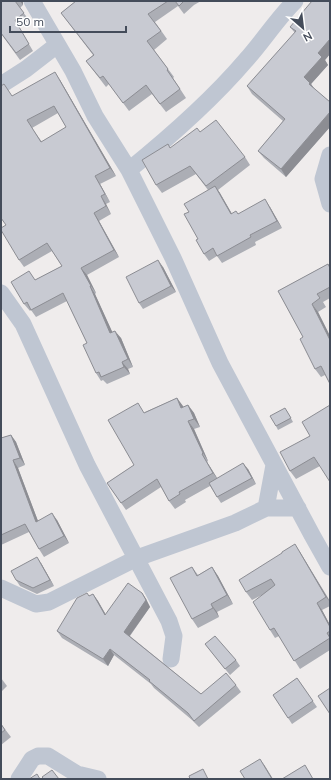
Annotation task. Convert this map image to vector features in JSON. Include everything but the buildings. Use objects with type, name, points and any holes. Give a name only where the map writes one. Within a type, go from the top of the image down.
[{"type":"street","points":[[32,1],[73,71],[95,116],[129,170],[173,258],[220,363],[274,466],[330,567]]},
{"type":"street","points":[[129,170],[168,139],[212,97],[246,60],[285,11],[295,1]]},
{"type":"street","points":[[4,83],[26,69],[57,45]]},
{"type":"street","points":[[330,155],[322,179],[330,204]]},
{"type":"street","points":[[1,293],[23,324],[87,465],[169,621],[174,636],[171,659]]},
{"type":"street","points":[[266,508],[274,466]]},
{"type":"street","points":[[1,588],[36,604],[49,602],[137,558],[235,523],[266,508],[298,508]]},
{"type":"street","points":[[19,779],[32,759],[38,756],[48,756],[77,774],[98,779]]}]
